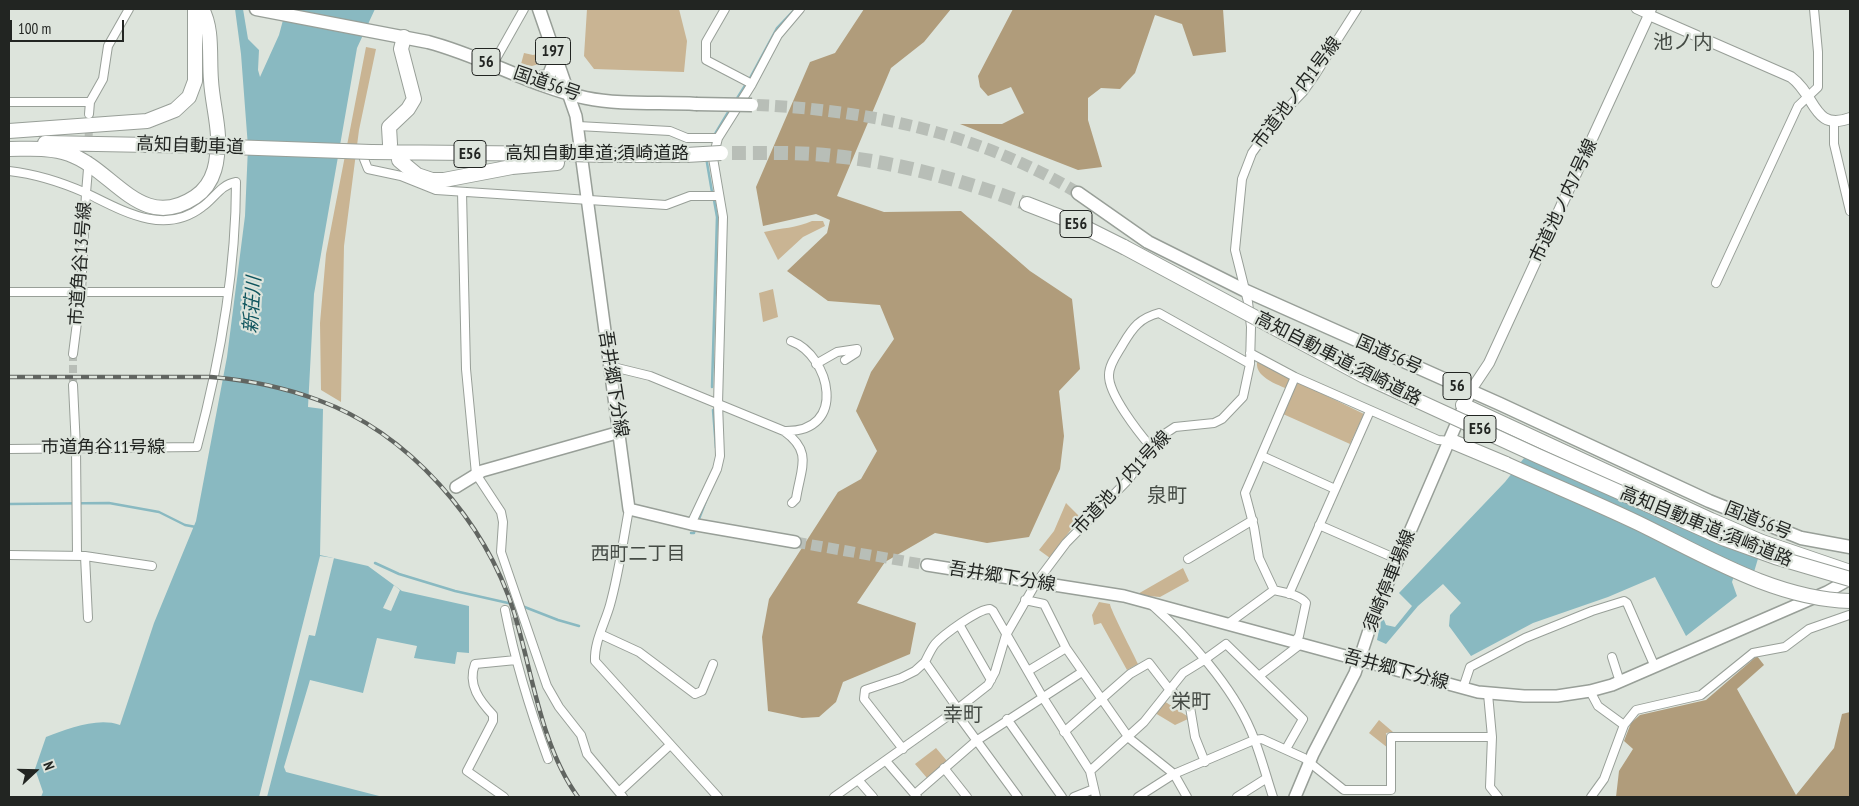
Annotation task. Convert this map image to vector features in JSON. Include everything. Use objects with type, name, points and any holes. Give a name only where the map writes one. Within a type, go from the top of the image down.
[{"type":"highway","points":[[9,131],[147,121],[175,110],[189,97],[196,81],[195,9]]},
{"type":"highway","points":[[9,149],[39,149],[69,154],[98,170],[130,198],[149,206],[172,206],[200,193],[212,178],[217,163],[218,151],[217,122],[211,80],[208,19],[202,9]]},
{"type":"highway","name":"国道56号","points":[[256,9],[445,46],[530,80],[568,93],[601,100],[754,105]]},
{"type":"highway","name":"197","points":[[539,9],[568,93]]},
{"type":"highway","points":[[390,144],[389,128],[408,109],[414,99],[402,49],[403,37]]},
{"type":"highway","points":[[530,80],[546,77],[552,69],[553,59],[548,37]]},
{"type":"highway","name":"高知自動車道","points":[[9,142],[202,146],[368,156]]},
{"type":"highway","name":"高知自動車道;須崎道路","points":[[368,156],[605,158],[726,153]]},
{"type":"highway","points":[[399,160],[417,175],[432,180],[444,180],[570,158]]},
{"type":"highway","name":"国道56号","points":[[1078,193],[1154,246],[1244,290],[1471,390],[1709,502],[1801,538],[1850,547]]},
{"type":"highway","name":"高知自動車道;須崎道路","points":[[1027,204],[1076,223],[1124,247],[1366,377],[1724,538],[1774,557],[1850,579]]},
{"type":"highway","points":[[1463,405],[1737,531],[1850,572]]},
{"type":"highway","points":[[1451,441],[1604,506],[1750,576],[1817,598],[1850,601]]},
{"type":"main road","name":"吾井郷下分線","points":[[568,93],[578,126],[586,199],[620,432],[629,509]]},
{"type":"main road","name":"須崎停車場線","points":[[1295,797],[1310,762],[1361,660],[1374,615],[1451,441],[1463,405],[1471,390]]},
{"type":"main road","points":[[456,487],[476,474],[620,432]]},
{"type":"main road","points":[[629,509],[691,524],[795,542]]},
{"type":"main road","name":"吾井郷下分線","points":[[927,565],[1124,596],[1151,605],[1229,623],[1488,694],[1542,696],[1590,691],[1620,682],[1820,595],[1850,579]]},
{"type":"street","points":[[89,114],[90,102],[104,79],[108,46],[129,9]]},
{"type":"street","points":[[493,64],[524,9]]},
{"type":"street","points":[[725,9],[706,42],[706,60],[752,84]]},
{"type":"street","points":[[691,524],[719,462],[720,269],[723,235],[713,158],[718,138],[752,84],[778,35],[800,9]]},
{"type":"street","name":"市道池ノ内1号線","points":[[991,680],[1006,635],[1025,600],[1066,543],[1129,479],[1151,447],[1162,435],[1175,427],[1214,423],[1226,416],[1245,391],[1250,364],[1251,327],[1235,250],[1242,179],[1248,160],[1274,122],[1303,92],[1357,9]]},
{"type":"street","points":[[1636,9],[1650,12],[1783,72],[1796,81],[1809,95],[1820,116],[1834,123],[1850,118]]},
{"type":"street","points":[[1716,283],[1798,106],[1818,87],[1814,9]]},
{"type":"street","name":"市道池ノ内7号線","points":[[1471,390],[1489,363],[1650,12]]},
{"type":"street","points":[[9,102],[90,102]]},
{"type":"street","points":[[1834,123],[1834,144],[1850,211]]},
{"type":"street","points":[[578,126],[670,131],[687,138],[718,138]]},
{"type":"street","points":[[368,156],[368,169],[400,176],[436,190],[666,205],[690,196],[719,196]]},
{"type":"street","points":[[9,171],[64,182],[86,193],[88,169]]},
{"type":"street","name":"市道角谷13号線","points":[[73,354],[81,291],[86,193],[138,218],[169,221],[196,212],[220,188],[236,182],[235,230],[228,292]]},
{"type":"street","points":[[462,192],[466,369],[476,474],[501,512],[503,522],[501,552],[523,612],[516,621],[516,660],[534,723],[548,759]]},
{"type":"street","points":[[9,292],[228,292]]},
{"type":"street","name":"市道角谷11号線","points":[[9,449],[197,447],[217,370],[228,292]]},
{"type":"street","points":[[1151,447],[1135,427],[1110,381],[1112,364],[1133,326],[1159,313],[1250,364]]},
{"type":"street","points":[[784,431],[799,431],[813,426],[825,408],[827,391],[816,364],[803,346],[791,341]]},
{"type":"street","points":[[816,364],[837,352],[856,348],[856,353],[844,360]]},
{"type":"street","points":[[1250,353],[1370,411],[1438,440],[1451,441]]},
{"type":"street","points":[[609,366],[650,376],[784,431],[793,438],[803,451],[796,499],[792,503]]},
{"type":"street","points":[[1258,676],[1298,642],[1306,607],[1304,600],[1274,590],[1259,558],[1253,520],[1245,493],[1295,376]]},
{"type":"street","points":[[72,385],[76,448],[77,555]]},
{"type":"street","points":[[1289,594],[1370,411]]},
{"type":"street","points":[[1262,456],[1335,489]]},
{"type":"street","points":[[629,509],[614,588],[595,656],[597,666],[718,797]]},
{"type":"street","points":[[1188,559],[1253,520]]},
{"type":"street","points":[[1319,526],[1399,560]]},
{"type":"street","points":[[9,555],[77,555],[152,566]]},
{"type":"street","points":[[86,556],[88,618]]},
{"type":"street","points":[[1229,623],[1274,590]]},
{"type":"street","points":[[1025,600],[1044,604],[1066,648],[1129,738],[1174,774],[1187,797]]},
{"type":"street","points":[[1463,688],[1470,667],[1525,638],[1592,611],[1624,601],[1627,603],[1655,667]]},
{"type":"street","points":[[1151,605],[1168,619],[1204,660],[1243,714],[1254,740],[1273,797]]},
{"type":"street","points":[[903,749],[864,699],[863,694],[865,690],[915,671],[925,662],[936,644],[979,612],[990,608],[1064,732],[1090,771],[1095,793],[1074,797]]},
{"type":"street","points":[[505,610],[516,621],[547,686],[559,707],[580,735],[587,754],[621,794],[670,745]]},
{"type":"street","points":[[1591,797],[1604,779],[1624,725],[1636,710],[1701,695],[1753,653],[1785,647],[1810,629],[1849,615]]},
{"type":"street","points":[[834,797],[957,710],[991,680],[960,626]]},
{"type":"street","points":[[600,634],[638,652],[695,694],[702,691],[712,664]]},
{"type":"street","points":[[1090,771],[1129,738],[1183,673],[1226,644],[1303,719],[1286,749]]},
{"type":"street","points":[[1028,671],[1066,648]]},
{"type":"street","points":[[1612,657],[1620,682]]},
{"type":"street","points":[[504,797],[467,771],[493,721],[493,716],[476,696],[472,670],[475,664],[516,660]]},
{"type":"street","points":[[925,662],[976,741],[1018,797]]},
{"type":"street","points":[[1064,732],[1130,674],[1149,663],[1169,689],[1190,707],[1195,737],[1205,762]]},
{"type":"street","points":[[886,761],[916,796],[944,768],[976,741],[1042,696],[1082,672]]},
{"type":"street","points":[[1590,691],[1598,706],[1624,725]]},
{"type":"street","points":[[1488,694],[1492,736],[1490,787],[1498,797]]},
{"type":"street","points":[[1007,719],[1062,797]]},
{"type":"street","points":[[1138,797],[1174,774],[1254,740],[1262,739],[1310,762],[1344,794],[1391,790],[1391,737],[1492,736]]},
{"type":"street","points":[[944,768],[967,797]]},
{"type":"street","points":[[1237,797],[1267,778]]},
{"type":"street","points":[[859,781],[873,797]]},
{"type":"shaded area","points":[[587,9],[679,9],[687,41],[684,72],[594,69],[584,56]]},
{"type":"shaded area","points":[[864,9],[951,9],[924,42],[891,68],[837,196],[884,212],[961,211],[1030,271],[1072,299],[1080,369],[1059,391],[1064,436],[1060,469],[1029,537],[987,543],[935,533],[885,562],[857,603],[916,623],[910,654],[843,682],[836,702],[819,717],[802,718],[768,711],[762,637],[769,599],[838,492],[861,479],[877,451],[856,411],[871,372],[894,339],[880,305],[828,301],[787,271],[827,233],[830,220],[816,214],[763,226],[756,187],[810,62],[835,53]]},
{"type":"shaded area","points":[[1013,9],[1223,9],[1226,52],[1193,56],[1182,24],[1155,15],[1135,73],[1120,89],[1101,88],[1088,98],[1088,120],[1102,167],[1078,170],[960,124],[1002,124],[1024,113],[1011,87],[988,96],[980,87],[978,76]]},
{"type":"shaded area","points":[[366,47],[376,49],[359,130],[344,246],[341,402],[321,390],[320,323],[326,254]]},
{"type":"shaded area","points":[[524,53],[533,55],[542,53],[542,63],[532,66],[521,64]]},
{"type":"shaded area","points":[[812,221],[823,221],[825,226],[803,237],[778,260],[764,232],[795,227]]},
{"type":"shaded area","points":[[773,289],[778,317],[763,322],[759,293]]},
{"type":"shaded area","points":[[1257,362],[1364,414],[1350,444],[1283,414],[1293,392],[1264,377],[1257,368]]},
{"type":"shaded area","points":[[1066,503],[1080,517],[1050,558],[1039,550],[1054,531]]},
{"type":"shaded area","points":[[1183,568],[1189,581],[1160,597],[1136,595]]},
{"type":"shaded area","points":[[1099,602],[1110,604],[1138,664],[1127,670],[1101,623],[1094,625],[1092,615]]},
{"type":"shaded area","points":[[1757,656],[1764,665],[1737,689],[1796,795],[1834,748],[1842,714],[1850,712],[1850,797],[1616,797],[1619,771],[1633,749],[1624,741],[1631,723],[1640,715],[1706,700]]},
{"type":"shaded area","points":[[1164,701],[1187,716],[1188,719],[1175,725],[1155,713]]},
{"type":"shaded area","points":[[1379,720],[1393,732],[1386,733],[1388,748],[1369,733]]},
{"type":"shaded area","points":[[936,748],[947,761],[927,778],[915,764]]},
{"type":"water","name":"新荘川","points":[[235,9],[243,9],[248,39],[259,50],[258,70],[260,77],[279,35],[286,9],[375,9],[357,48],[314,294],[308,407],[323,409],[320,555],[368,566],[402,591],[469,606],[469,653],[457,652],[455,664],[414,658],[417,646],[377,638],[363,693],[310,680],[284,767],[286,772],[383,797],[41,797],[43,792],[35,769],[46,737],[92,723],[102,722],[120,725],[154,623],[196,521],[227,357],[245,216],[248,147],[241,54]]},
{"type":"water","points":[[1536,443],[1765,535],[1754,572],[1734,576],[1732,582],[1737,596],[1686,636],[1655,577],[1608,597],[1533,623],[1471,656],[1449,626],[1450,615],[1461,603],[1443,584],[1418,606],[1386,644],[1377,640],[1382,615],[1386,625],[1395,627],[1412,606],[1399,593],[1505,482]]},
{"type":"pier","points":[[320,556],[334,558],[315,636],[309,635],[267,797],[259,797]]},
{"type":"pier","points":[[394,585],[400,590],[391,611],[383,608]]},
{"type":"waterway","points":[[750,78],[777,28],[795,9]]},
{"type":"waterway","points":[[736,100],[746,84]]},
{"type":"waterway","points":[[715,134],[730,109]]},
{"type":"waterway","points":[[706,157],[712,192]]},
{"type":"waterway","points":[[712,387],[717,217],[714,200]]},
{"type":"waterway","points":[[713,410],[716,448]]},
{"type":"waterway","points":[[699,519],[707,498]]},
{"type":"waterway","points":[[9,504],[109,503],[159,512],[185,525],[196,527]]},
{"type":"waterway","points":[[691,533],[694,533],[695,529]]},
{"type":"waterway","points":[[375,563],[399,574],[455,591],[517,605]]},
{"type":"waterway","points":[[522,606],[579,626]]},
{"type":"tunnel","points":[[757,105],[799,108],[883,119],[924,129],[1003,155],[1041,172],[1078,193]]},
{"type":"tunnel","points":[[88,164],[89,123]]},
{"type":"tunnel","points":[[732,153],[809,154],[884,163],[932,174],[1027,204]]},
{"type":"tunnel","points":[[73,354],[73,385]]},
{"type":"tunnel","points":[[795,542],[927,565]]},
{"type":"tunnel","points":[[512,621],[520,621]]},
{"type":"railway","points":[[9,377],[211,377],[238,380],[305,395],[351,415],[383,434],[439,484],[463,514],[484,545],[501,578],[514,612],[546,732],[565,777],[578,797]]},
{"type":"district","name":"池ノ内","points":[[1683,43]]},
{"type":"district","name":"泉町","points":[[1167,496]]},
{"type":"district","name":"西町二丁目","points":[[638,555]]},
{"type":"district","name":"栄町","points":[[1191,702]]},
{"type":"district","name":"幸町","points":[[963,715]]}]
